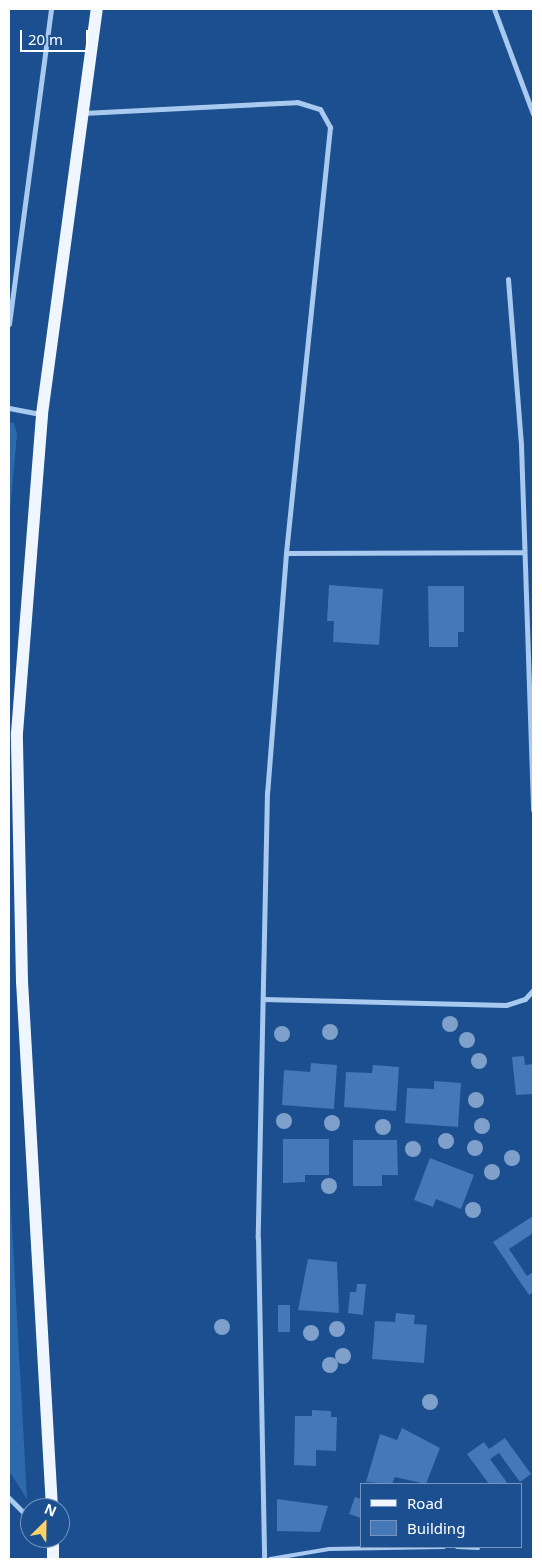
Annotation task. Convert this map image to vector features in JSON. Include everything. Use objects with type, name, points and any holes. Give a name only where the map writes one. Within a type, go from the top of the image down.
[{"type":"main road","points":[[51,1498],[16,843],[22,627],[42,414],[80,113],[97,9]]},
{"type":"street","points":[[9,324],[51,9]]},
{"type":"street","points":[[494,9],[533,114]]},
{"type":"street","points":[[80,113],[297,102],[320,109],[330,127],[286,553],[267,792],[258,1238],[264,1559]]},
{"type":"street","points":[[508,280],[521,445],[523,552],[533,810]]},
{"type":"street","points":[[9,408],[42,414]]},
{"type":"street","points":[[286,553],[523,552]]},
{"type":"street","points":[[263,999],[506,1005],[533,990]]},
{"type":"street","points":[[9,1498],[20,1509]]},
{"type":"lane","points":[[270,1559],[329,1549],[386,1548]]},
{"type":"shaded area","points":[[9,422],[14,423],[17,434],[9,522]]},
{"type":"shaded area","points":[[9,1172],[27,1498],[9,1471]]},
{"type":"building","points":[[329,585],[383,589],[379,645],[333,642],[334,621],[327,621]]},
{"type":"building","points":[[428,586],[464,586],[464,632],[458,632],[458,647],[429,647]]},
{"type":"building","points":[[524,1056],[525,1065],[533,1064],[533,1094],[516,1095],[512,1057]]},
{"type":"building","points":[[311,1063],[337,1065],[334,1109],[282,1105],[284,1070],[310,1072]]},
{"type":"building","points":[[373,1065],[399,1067],[396,1111],[344,1107],[346,1072],[372,1073]]},
{"type":"building","points":[[434,1081],[461,1083],[458,1127],[405,1123],[407,1088],[434,1089]]},
{"type":"building","points":[[283,1139],[329,1139],[329,1175],[305,1175],[305,1182],[283,1183]]},
{"type":"building","points":[[353,1140],[397,1140],[398,1175],[382,1175],[382,1186],[353,1186]]},
{"type":"building","points":[[430,1158],[474,1175],[461,1209],[436,1199],[433,1207],[414,1200]]},
{"type":"building","points":[[533,1216],[533,1233],[509,1249],[527,1276],[533,1272],[533,1292],[529,1295],[493,1242]]},
{"type":"building","points":[[308,1259],[337,1262],[339,1313],[298,1310]]},
{"type":"building","points":[[357,1284],[366,1284],[363,1315],[348,1313],[350,1292],[356,1292]]},
{"type":"building","points":[[278,1305],[290,1305],[290,1332],[278,1332]]},
{"type":"building","points":[[396,1313],[415,1315],[414,1324],[427,1325],[424,1363],[372,1359],[375,1321],[395,1322]]},
{"type":"building","points":[[312,1410],[331,1411],[331,1417],[337,1417],[336,1451],[316,1450],[316,1466],[294,1465],[295,1416],[312,1416]]},
{"type":"building","points":[[402,1428],[440,1448],[426,1483],[395,1477],[392,1483],[366,1482],[380,1434],[397,1440]]},
{"type":"building","points":[[505,1438],[531,1474],[520,1482],[499,1453],[490,1459],[507,1483],[488,1483],[467,1454],[484,1442],[489,1449]]},
{"type":"building","points":[[355,1497],[360,1499],[360,1518],[349,1514]]},
{"type":"building","points":[[277,1499],[328,1506],[320,1532],[277,1531]]}]
